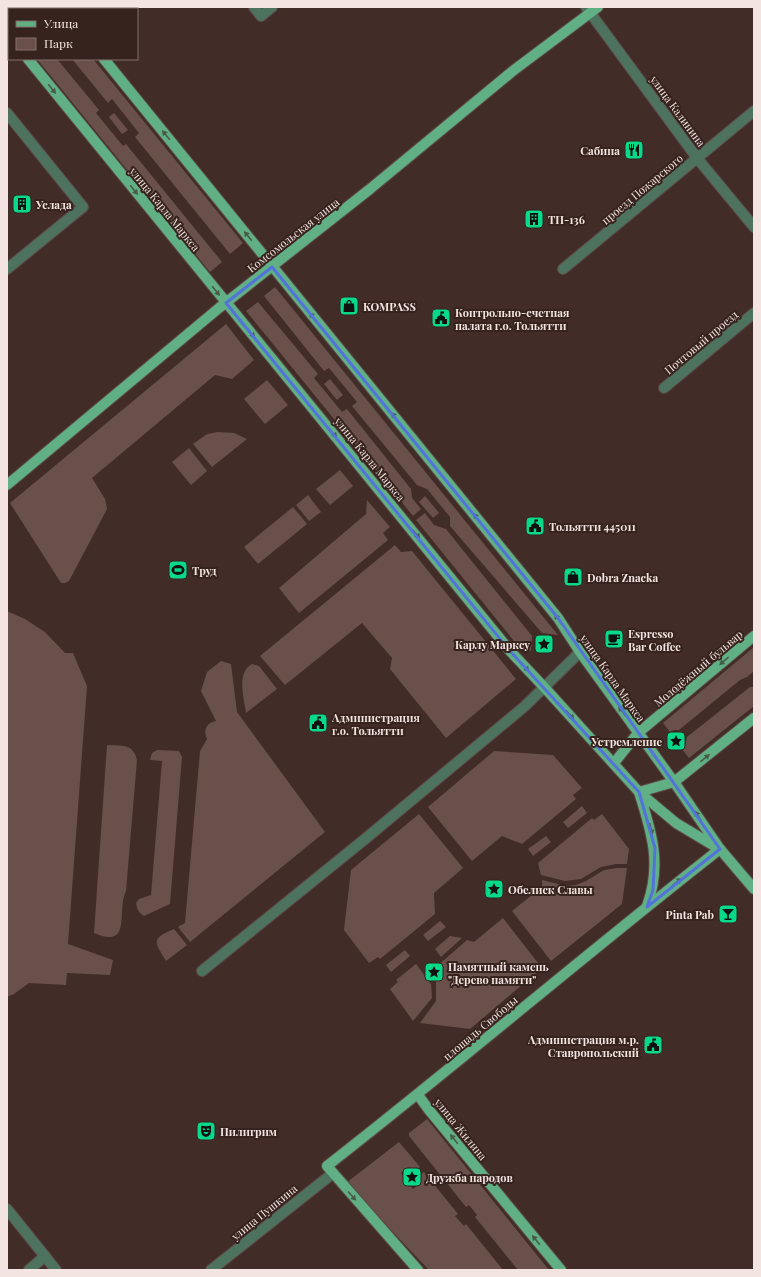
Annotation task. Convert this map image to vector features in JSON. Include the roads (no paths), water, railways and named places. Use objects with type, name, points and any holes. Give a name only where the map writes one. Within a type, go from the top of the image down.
[{"type":"main road","name":"Комсомольская улица","points":[[7,485],[226,303],[370,189],[514,70],[592,9]]},
{"type":"main road","name":"улица Карла Маркса","points":[[29,60],[510,651],[544,686],[640,792],[676,823],[720,849]]},
{"type":"main road","name":"улица Карла Маркса","points":[[105,60],[558,618],[580,652],[674,782],[720,849],[754,889]]},
{"type":"main road","name":"Молодёжный бульвар","points":[[614,763],[638,733],[754,636]]},
{"type":"main road","points":[[647,907],[653,890],[655,848],[640,792],[674,782],[754,718]]},
{"type":"main road","name":"площадь Свободы","points":[[330,1170],[418,1094],[720,849]]},
{"type":"main road","name":"улица Жилина","points":[[418,1094],[434,1116],[561,1270]]},
{"type":"main road","points":[[330,1170],[418,1270]]},
{"type":"street","points":[[254,7],[261,16],[272,7]]},
{"type":"street","name":"улица Калинина","points":[[592,9],[697,158],[754,227]]},
{"type":"street","name":"проезд Пожарского","points":[[563,269],[754,111]]},
{"type":"street","points":[[7,113],[83,207],[7,269]]},
{"type":"street","name":"Почтовый проезд","points":[[664,388],[754,313]]},
{"type":"street","points":[[202,971],[526,706],[544,686],[580,652]]},
{"type":"street","name":"улица Пушкина","points":[[212,1270],[330,1170]]},
{"type":"street","points":[[7,1209],[56,1270]]},
{"type":"street","points":[[29,1270],[45,1256]]},
{"type":"place","name":"Сабина","points":[[634,150]]},
{"type":"place","name":"Услада","points":[[22,204]]},
{"type":"place","name":"ТП-136","points":[[534,219]]},
{"type":"place","name":"KOMPASS","points":[[349,306]]},
{"type":"place","name":"Контрольно-счетная палата г.о. Тольятти","points":[[441,318]]},
{"type":"place","name":"Тольятти 445011","points":[[535,526]]},
{"type":"place","name":"Труд","points":[[178,570]]},
{"type":"place","name":"Dobra Znacka","points":[[573,577]]},
{"type":"place","name":"Espresso Bar Coffee","points":[[614,639]]},
{"type":"place","name":"Карлу Марксу","points":[[544,644]]},
{"type":"place","name":"Администрация г.о. Тольятти","points":[[318,723]]},
{"type":"place","name":"Устремление","points":[[676,741]]},
{"type":"place","name":"Обелиск Славы","points":[[494,889]]},
{"type":"place","name":"Pinta Pab","points":[[728,914]]},
{"type":"place","name":"Памятный камень \"Дерево памяти\"","points":[[434,972]]},
{"type":"place","name":"Администрация м.р. Ставропольский","points":[[653,1045]]},
{"type":"place","name":"Пилигрим","points":[[206,1131]]},
{"type":"place","name":"Дружба народов","points":[[412,1177]]}]
